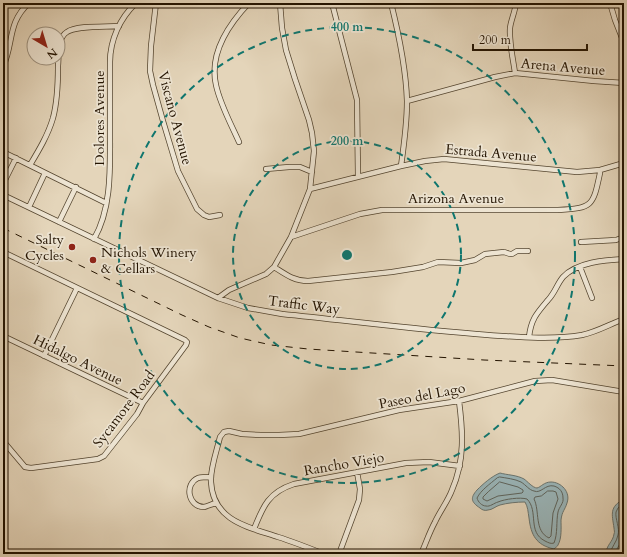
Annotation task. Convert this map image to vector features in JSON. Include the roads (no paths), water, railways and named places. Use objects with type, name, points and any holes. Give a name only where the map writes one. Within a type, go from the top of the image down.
[{"type":"street","points":[[3,67],[6,61],[14,25],[19,15],[29,3]]},
{"type":"street","name":"Dolores Avenue","points":[[94,239],[102,222],[110,178],[111,46],[119,26],[130,9],[136,3]]},
{"type":"street","name":"Viscano Avenue","points":[[156,3],[150,70],[176,166],[197,209],[209,217],[220,215]]},
{"type":"street","points":[[239,142],[218,93],[215,80],[215,69],[218,53],[223,40],[236,18],[249,3]]},
{"type":"street","points":[[218,298],[229,290],[266,274],[274,267],[291,238],[310,189],[314,151],[312,133],[286,50],[280,3]]},
{"type":"street","points":[[332,3],[357,100],[358,178]]},
{"type":"street","points":[[391,3],[405,74],[407,101],[401,166]]},
{"type":"street","points":[[515,73],[510,43],[510,26],[516,9],[516,3]]},
{"type":"street","points":[[610,3],[624,43]]},
{"type":"street","points":[[30,165],[42,144],[53,117],[57,87],[58,52],[62,36],[74,29],[119,26]]},
{"type":"street","name":"Arena Avenue","points":[[407,101],[515,73],[594,82],[624,83]]},
{"type":"street","points":[[3,152],[106,203]]},
{"type":"street","points":[[3,184],[16,158]]},
{"type":"street","name":"Estrada Avenue","points":[[310,189],[401,166],[444,159],[569,172],[600,170],[624,163]]},
{"type":"street","points":[[266,169],[300,167],[312,172]]},
{"type":"street","name":"Arizona Avenue","points":[[291,238],[360,214],[382,210],[558,210],[582,208],[589,204],[596,194],[600,170]]},
{"type":"street","points":[[29,207],[45,173]]},
{"type":"street","points":[[59,222],[76,187]]},
{"type":"street","name":"Traffic Way","points":[[3,195],[218,298],[248,308],[282,314],[414,329],[529,337],[566,337],[583,335],[624,319]]},
{"type":"street","points":[[581,242],[616,240],[624,237]]},
{"type":"street","points":[[274,267],[293,279],[312,281],[423,267],[438,262],[461,263],[475,260],[485,254],[504,252],[512,254],[517,251],[528,251]]},
{"type":"street","points":[[3,252],[77,288],[44,356]]},
{"type":"street","points":[[529,337],[530,329],[540,308],[553,295],[563,277],[571,271],[588,264],[604,260],[624,259]]},
{"type":"street","points":[[580,267],[592,298]]},
{"type":"street","name":"Sycamore Road","points":[[3,441],[26,468],[98,459],[104,456],[137,414],[143,403],[186,345],[187,342],[185,340],[77,288]]},
{"type":"street","name":"Hidalgo Avenue","points":[[3,336],[143,403]]},
{"type":"street","name":"Paseo del Lago","points":[[211,477],[220,437],[224,432],[229,431],[242,434],[261,435],[298,434],[399,410],[459,401],[525,383],[552,380],[624,392]]},
{"type":"street","points":[[422,554],[435,522],[452,490],[460,466],[463,434],[459,401]]},
{"type":"street","name":"Rancho Viejo","points":[[254,529],[261,511],[270,499],[281,489],[298,483],[406,463],[440,463],[460,466]]},
{"type":"street","points":[[339,554],[359,500],[360,489],[357,472]]},
{"type":"street","points":[[216,503],[206,506],[198,506],[192,501],[189,494],[190,486],[194,480],[201,477],[211,477],[216,503],[226,514],[240,524],[324,554]]},
{"type":"water","points":[[500,473],[524,479],[535,488],[546,483],[555,482],[564,488],[568,495],[568,499],[561,517],[560,539],[558,545],[554,549],[543,545],[533,534],[525,502],[503,504],[484,510],[473,502],[473,495],[477,490],[491,478]]},
{"type":"water","points":[[624,499],[624,554],[606,554],[614,532],[613,511],[616,505]]},
{"type":"waterway","points":[[3,547],[7,554]]},
{"type":"railway","points":[[3,228],[209,327],[240,338],[271,345],[308,349],[484,360],[624,366]]},
{"type":"place","name":"Salty Cycles","points":[[72,247]]},
{"type":"place","name":"Nichols Winery & Cellars","points":[[93,260]]}]
